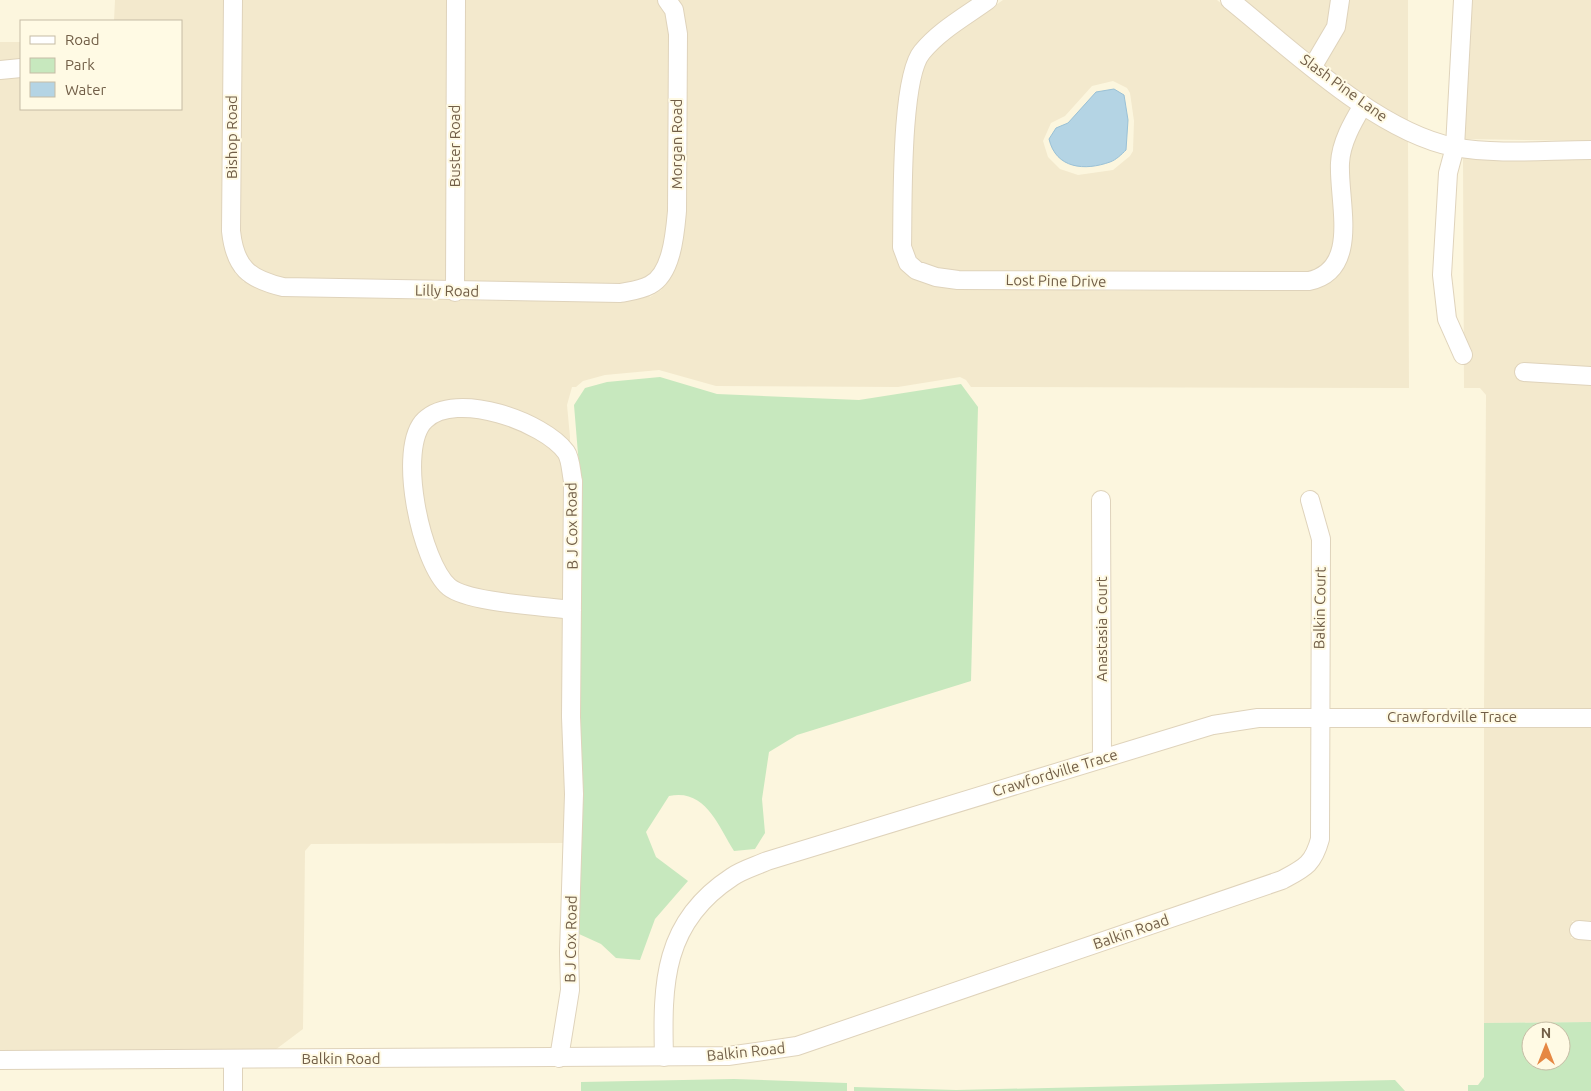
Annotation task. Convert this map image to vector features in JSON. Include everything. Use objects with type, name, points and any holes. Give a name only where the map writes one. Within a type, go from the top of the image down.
[{"type":"street","name":"Bishop Road","points":[[233,0],[231,231],[233,248],[245,271]]},
{"type":"street","name":"Buster Road","points":[[455,292],[456,0]]},
{"type":"street","name":"Morgan Road","points":[[652,285],[663,272],[671,252],[677,211],[678,34],[674,10],[667,0]]},
{"type":"street","name":"Lost Pine Drive","points":[[988,0],[941,33],[921,52],[911,73],[906,122],[902,247],[908,263],[923,274],[936,277],[1112,282],[1309,282],[1319,279],[1335,267],[1343,246],[1340,162],[1343,148],[1363,105]]},
{"type":"street","name":"Slash Pine Lane","points":[[1230,0],[1363,105],[1412,134],[1455,147],[1481,150],[1591,150]]},
{"type":"street","points":[[1313,66],[1336,27],[1340,0]]},
{"type":"street","points":[[1462,0],[1455,147],[1448,173],[1442,274],[1447,319],[1463,355]]},
{"type":"street","points":[[0,70],[20,68]]},
{"type":"street","name":"Lilly Road","points":[[245,271],[256,279],[283,287],[455,292],[620,293],[652,285]]},
{"type":"street","points":[[1524,372],[1591,376]]},
{"type":"street","name":"B J Cox Road","points":[[558,1058],[570,990],[569,952],[574,794],[571,717],[573,660],[573,481],[567,453],[553,440],[529,425],[486,410],[450,408],[426,418],[418,428],[414,439],[411,459],[412,480],[424,541],[435,566],[449,586],[467,596],[572,610]]},
{"type":"street","name":"Anastasia Court","points":[[1101,500],[1102,759]]},
{"type":"street","name":"Balkin Court","points":[[1310,500],[1321,539],[1319,717]]},
{"type":"street","name":"Balkin Road","points":[[0,1060],[728,1056],[798,1046],[1282,880],[1308,866],[1316,853],[1320,839],[1319,717]]},
{"type":"street","name":"Crawfordville Trace","points":[[664,1057],[662,1010],[666,972],[675,943],[689,918],[707,896],[733,876],[767,861],[1213,725],[1258,718],[1591,718]]},
{"type":"street","points":[[232,1059],[232,1091]]},
{"type":"shaded area","points":[[115,0],[225,0],[235,273],[244,282],[246,281],[265,292],[282,296],[621,302],[648,295],[650,297],[661,290],[670,276],[676,0],[974,0],[915,48],[904,72],[899,122],[911,277],[936,286],[1112,291],[1309,290],[1320,288],[1339,274],[1350,249],[1348,163],[1350,151],[1365,117],[1408,141],[1409,388],[971,387],[966,380],[960,377],[898,387],[716,386],[659,370],[605,375],[583,381],[576,387],[572,387],[567,405],[570,437],[567,843],[311,844],[305,851],[303,1029],[275,1050],[0,1052],[0,42],[20,42],[20,110],[182,110],[182,20],[114,20]]},
{"type":"shaded area","points":[[240,0],[448,0],[447,283],[284,279],[260,271],[245,257],[239,231]]},
{"type":"shaded area","points":[[463,0],[657,0],[667,14],[670,35],[669,211],[664,249],[656,268],[648,277],[620,284],[462,283]]},
{"type":"shaded area","points":[[1003,0],[1217,0],[1352,108],[1333,160],[1335,245],[1332,255],[1321,268],[1309,273],[958,271],[937,269],[920,262],[914,257],[910,246],[914,123],[919,75],[927,58],[946,40]],"holes":[[[1113,81],[1127,88],[1130,93],[1134,121],[1133,151],[1130,156],[1113,170],[1078,175],[1060,169],[1048,157],[1043,141],[1051,123],[1065,116],[1092,86]]]},
{"type":"shaded area","points":[[1243,0],[1332,0],[1329,23],[1311,54]]},
{"type":"shaded area","points":[[1347,0],[1408,0],[1408,122],[1367,98],[1323,64],[1342,31]]},
{"type":"shaded area","points":[[1463,0],[1591,0],[1591,141],[1463,139]]},
{"type":"shaded area","points":[[1463,157],[1591,159],[1591,709],[1484,709],[1486,395],[1480,388],[1464,388]]},
{"type":"shaded area","points":[[1484,726],[1591,727],[1591,922],[1572,921],[1571,938],[1591,940],[1591,1022],[1521,1021],[1521,1023],[1484,1023]]},
{"type":"green space","points":[[660,377],[717,394],[859,400],[961,384],[978,407],[971,681],[797,735],[769,752],[762,799],[765,833],[755,849],[734,851],[716,820],[701,803],[681,795],[669,796],[646,832],[656,857],[688,881],[655,919],[640,960],[616,958],[601,944],[579,934],[579,466],[574,405],[585,388],[607,382]]},
{"type":"green space","points":[[1571,1022],[1591,1022],[1591,1091],[1468,1091],[1468,1085],[1478,1085],[1484,1077],[1484,1023],[1521,1023],[1521,1071],[1571,1071]]},
{"type":"green space","points":[[734,1079],[847,1083],[847,1091],[581,1091],[581,1082]]},
{"type":"green space","points":[[1395,1080],[1405,1091],[854,1091],[854,1087],[956,1090]]},
{"type":"water","points":[[1114,89],[1124,95],[1128,120],[1126,150],[1110,162],[1082,167],[1065,162],[1058,157],[1049,139],[1056,128],[1068,123],[1096,92]]}]
